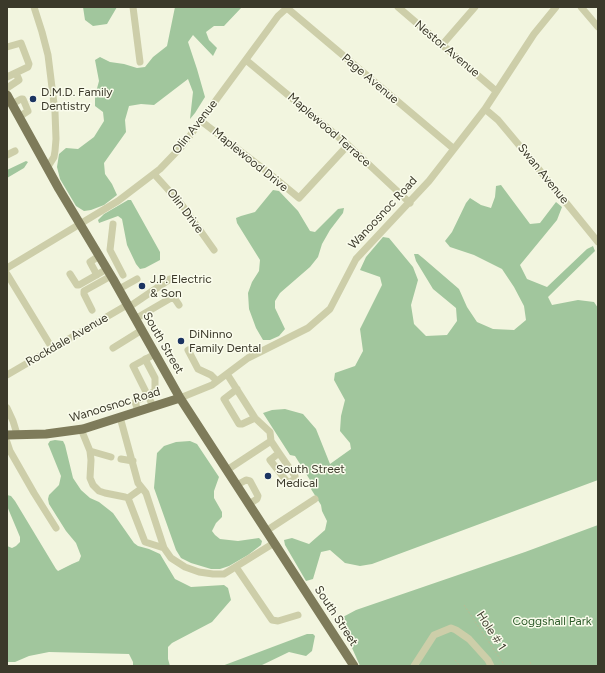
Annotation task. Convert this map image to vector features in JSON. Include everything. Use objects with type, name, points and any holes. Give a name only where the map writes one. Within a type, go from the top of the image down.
[{"type":"main road","name":"South Street","points":[[7,95],[11,107],[19,117],[80,225],[119,289],[180,398],[354,666]]},
{"type":"main road","name":"Wanoosnoc Road","points":[[7,435],[46,434],[81,429],[180,398]]},
{"type":"street","points":[[34,7],[47,49],[56,115],[54,157],[47,168]]},
{"type":"street","points":[[133,7],[140,62]]},
{"type":"street","name":"Nestor Avenue","points":[[398,7],[496,91]]},
{"type":"street","points":[[442,45],[475,7]]},
{"type":"street","name":"Wanoosnoc Road","points":[[180,398],[197,392],[217,381],[248,358],[308,328],[330,309],[356,259],[429,181],[485,109],[534,34],[556,7]]},
{"type":"street","points":[[581,7],[598,27]]},
{"type":"street","name":"Olin Avenue","points":[[7,268],[118,201],[154,174],[183,145],[278,16],[287,8]]},
{"type":"street","name":"Page Avenue","points":[[287,8],[454,149]]},
{"type":"street","points":[[7,47],[21,43],[29,64],[28,67],[7,77]]},
{"type":"street","name":"Maplewood Terrace","points":[[246,60],[348,145],[410,203]]},
{"type":"street","points":[[7,88],[19,80],[16,73]]},
{"type":"street","name":"Swan Avenue","points":[[485,109],[498,120],[598,242]]},
{"type":"street","name":"Maplewood Drive","points":[[201,121],[265,170],[298,198],[301,197],[348,145]]},
{"type":"street","points":[[7,155],[15,151]]},
{"type":"street","name":"Olin Drive","points":[[154,174],[182,205],[214,250]]},
{"type":"street","points":[[113,224],[110,251],[123,275]]},
{"type":"street","points":[[97,275],[90,262],[110,251]]},
{"type":"street","points":[[70,274],[78,285],[97,275],[109,273]]},
{"type":"street","points":[[92,310],[84,291],[109,273]]},
{"type":"street","points":[[7,274],[52,348]]},
{"type":"street","points":[[119,289],[137,279]]},
{"type":"street","name":"Rockdale Avenue","points":[[7,375],[128,306],[170,279]]},
{"type":"street","points":[[135,319],[172,298],[175,299],[179,305]]},
{"type":"street","points":[[113,348],[142,330]]},
{"type":"street","points":[[188,350],[198,369],[211,375],[217,381]]},
{"type":"street","points":[[153,406],[133,366],[155,354]]},
{"type":"street","points":[[138,411],[136,402],[155,391],[156,379],[145,359]]},
{"type":"street","points":[[227,374],[255,418],[270,432],[271,441],[279,453]]},
{"type":"street","points":[[237,389],[224,399],[239,424],[255,418]]},
{"type":"street","points":[[7,408],[17,434]]},
{"type":"street","points":[[120,417],[138,483],[146,494],[164,548],[171,558],[184,567],[199,572],[218,574],[229,572],[274,543]]},
{"type":"street","points":[[81,429],[90,451],[90,478],[95,488],[105,493],[125,496],[128,498],[142,536],[146,542],[164,548]]},
{"type":"street","points":[[227,470],[271,441]]},
{"type":"street","points":[[7,442],[10,451],[56,528]]},
{"type":"street","points":[[90,451],[111,457]]},
{"type":"street","points":[[121,459],[133,461]]},
{"type":"street","points":[[237,485],[246,480],[250,481],[258,496],[257,499],[249,504]]},
{"type":"street","points":[[128,498],[142,488]]},
{"type":"street","points":[[266,531],[316,499]]},
{"type":"street","points":[[236,567],[272,620],[278,622],[298,615]]},
{"type":"street","points":[[414,666],[434,635],[451,628],[470,639],[488,660],[491,666]]},
{"type":"path","name":"Hole # 1","points":[[464,605],[504,666]]},
{"type":"path","points":[[456,660],[460,666]]},
{"type":"path","points":[[530,662],[532,666]]},
{"type":"green space","points":[[83,7],[117,7],[107,24],[93,26],[85,20]]},
{"type":"green space","points":[[175,7],[242,7],[224,26],[214,26],[206,32],[209,40],[217,48],[213,56],[193,35],[188,42],[205,97],[190,119],[193,92],[188,79],[154,105],[141,104],[129,106],[125,120],[126,132],[104,163],[105,174],[117,195],[104,205],[84,211],[76,206],[60,179],[57,167],[59,154],[66,148],[78,149],[94,137],[104,121],[103,112],[95,106],[95,96],[99,81],[95,60],[100,57],[110,62],[137,68],[145,67],[153,57],[167,46]]},
{"type":"green space","points":[[26,161],[28,162],[24,168],[7,178],[7,170]]},
{"type":"green space","points":[[501,185],[530,224],[540,223],[556,202],[562,207],[557,220],[520,265],[527,279],[547,287],[587,249],[593,246],[595,251],[548,297],[552,305],[578,300],[594,302],[598,308],[598,480],[372,564],[360,566],[345,563],[330,550],[321,552],[313,579],[306,581],[285,545],[284,540],[292,538],[309,544],[325,530],[327,521],[321,505],[311,489],[310,480],[295,456],[290,455],[263,413],[272,410],[285,409],[303,414],[316,429],[330,464],[351,449],[350,443],[340,431],[341,416],[345,400],[334,380],[335,373],[355,366],[363,351],[360,329],[382,285],[380,277],[360,270],[366,257],[383,237],[389,238],[413,267],[418,280],[411,305],[414,324],[426,336],[447,335],[457,321],[456,308],[433,289],[416,261],[414,254],[418,254],[459,289],[467,307],[477,322],[493,329],[514,330],[526,320],[524,306],[502,269],[474,255],[450,247],[445,241],[452,232],[470,198],[481,205],[491,208],[495,197],[496,186]]},
{"type":"green space","points":[[273,190],[279,191],[298,211],[310,231],[315,232],[338,209],[344,208],[343,213],[330,230],[322,244],[318,257],[310,267],[280,293],[275,301],[275,308],[285,329],[279,336],[270,340],[263,340],[256,328],[249,309],[248,293],[252,282],[259,271],[260,260],[237,223],[236,218],[255,212]]},
{"type":"green space","points":[[128,200],[131,200],[160,252],[160,260],[145,268],[140,269],[136,264],[127,245],[122,219],[118,216],[99,223],[98,220],[104,214]]},
{"type":"green space","points":[[50,441],[63,441],[73,478],[81,490],[90,498],[99,502],[113,513],[134,543],[138,546],[160,554],[175,579],[191,587],[224,585],[228,588],[231,600],[212,622],[172,643],[168,647],[168,659],[170,666],[133,666],[133,662],[129,654],[49,652],[29,656],[15,662],[7,662],[7,546],[12,548],[16,546],[20,542],[20,537],[7,506],[7,495],[11,496],[15,501],[58,571],[79,561],[81,556],[76,543],[66,531],[49,504],[49,495],[59,485],[61,476],[48,444]]},
{"type":"green space","points":[[190,441],[197,444],[219,477],[214,491],[214,498],[222,512],[222,517],[216,523],[212,531],[220,539],[238,541],[259,538],[262,541],[261,545],[248,555],[229,566],[220,569],[211,569],[191,563],[181,558],[176,550],[154,488],[157,453],[164,446],[176,442]]},
{"type":"green space","name":"Coggshall Park","points":[[598,525],[598,666],[360,666],[341,623],[343,617],[356,610],[525,552]]},
{"type":"green space","points":[[307,634],[313,634],[315,636],[312,651],[306,656],[289,652],[260,666],[222,666]]},
{"type":"place","name":"D.M.D. Family Dentistry","points":[[33,99]]},
{"type":"place","name":"J.P. Electric & Son","points":[[142,286]]},
{"type":"place","name":"DiNinno Family Dental","points":[[181,341]]},
{"type":"place","name":"South Street Medical","points":[[268,476]]}]
